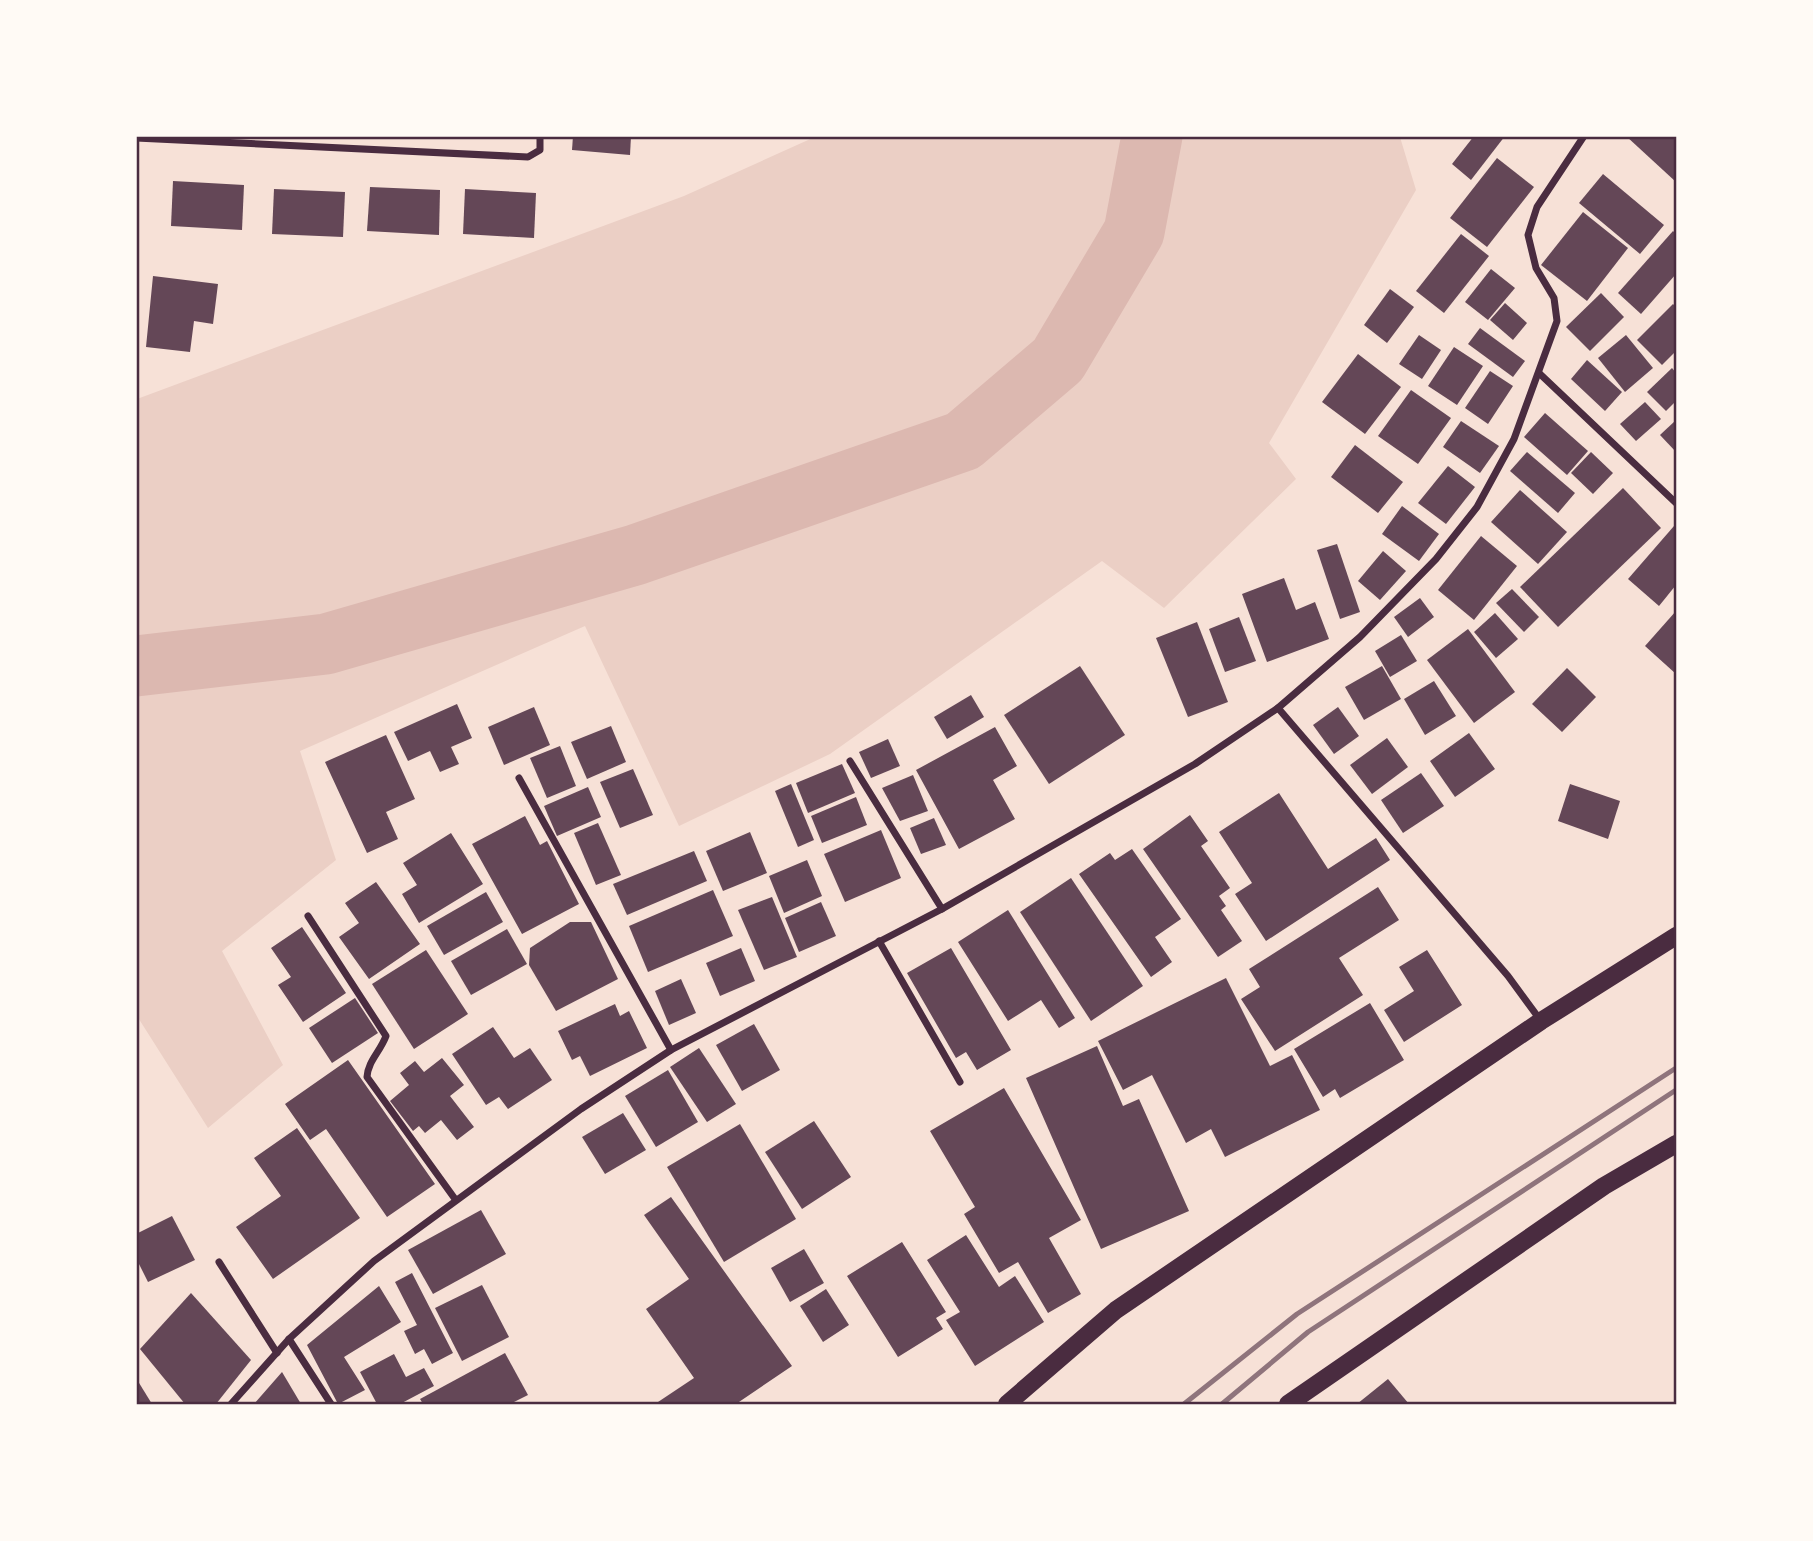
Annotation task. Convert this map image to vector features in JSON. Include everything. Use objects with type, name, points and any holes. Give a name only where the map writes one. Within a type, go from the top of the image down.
[{"type":"main road","points":[[1006,1405],[1116,1310],[1541,1021],[1676,936]]},
{"type":"main road","points":[[1288,1405],[1604,1186],[1676,1144]]},
{"type":"street","points":[[136,138],[528,157],[540,150],[540,136]]},
{"type":"street","points":[[231,1405],[289,1339],[374,1261],[581,1109],[671,1050],[942,909],[1195,764],[1278,708],[1360,638],[1402,595],[1477,508],[1514,439],[1540,374],[1557,321],[1554,298],[1536,268],[1528,236],[1537,207],[1584,136]]},
{"type":"street","points":[[1540,374],[1676,503]]},
{"type":"street","points":[[1278,708],[1508,976],[1541,1021]]},
{"type":"street","points":[[850,761],[942,909]]},
{"type":"street","points":[[519,778],[671,1050]]},
{"type":"street","points":[[308,916],[386,1036],[382,1048],[368,1065],[367,1077],[455,1199]]},
{"type":"street","points":[[879,941],[960,1082]]},
{"type":"street","points":[[219,1262],[277,1353]]},
{"type":"street","points":[[289,1339],[331,1405]]},
{"type":"shaded area","points":[[817,136],[1400,137],[1416,190],[1269,443],[1296,479],[1164,608],[1102,561],[830,754],[679,826],[585,626],[300,751],[336,860],[222,951],[283,1065],[208,1128],[137,1016],[137,399],[684,196]]},
{"type":"building","points":[[573,136],[631,136],[630,155],[572,150]]},
{"type":"building","points":[[1474,136],[1505,136],[1471,180],[1452,164]]},
{"type":"building","points":[[1626,136],[1676,138],[1676,182]]},
{"type":"building","points":[[1497,158],[1534,187],[1487,247],[1450,218]]},
{"type":"building","points":[[1603,174],[1664,225],[1640,254],[1579,203]]},
{"type":"building","points":[[173,181],[244,185],[242,230],[171,226]]},
{"type":"building","points":[[370,187],[440,190],[439,235],[367,231]]},
{"type":"building","points":[[274,189],[345,192],[343,237],[272,234]]},
{"type":"building","points":[[465,189],[536,193],[534,238],[463,234]]},
{"type":"building","points":[[1583,212],[1628,248],[1587,301],[1541,265]]},
{"type":"building","points":[[1673,231],[1676,234],[1676,274],[1641,314],[1618,293]]},
{"type":"building","points":[[1461,234],[1489,256],[1444,313],[1416,291]]},
{"type":"building","points":[[1491,269],[1515,288],[1488,320],[1465,302]]},
{"type":"building","points":[[153,276],[218,284],[213,324],[194,321],[190,352],[146,347]]},
{"type":"building","points":[[1390,289],[1414,307],[1387,343],[1364,325]]},
{"type":"building","points":[[1601,293],[1624,317],[1590,351],[1566,327]]},
{"type":"building","points":[[1505,303],[1527,323],[1513,340],[1490,320]]},
{"type":"building","points":[[1673,304],[1676,307],[1676,351],[1662,365],[1637,340]]},
{"type":"building","points":[[1480,328],[1525,361],[1513,377],[1468,344]]},
{"type":"building","points":[[1419,335],[1441,350],[1422,379],[1399,364]]},
{"type":"building","points":[[1626,335],[1653,368],[1625,392],[1598,358]]},
{"type":"building","points":[[1454,347],[1483,366],[1457,405],[1428,386]]},
{"type":"building","points":[[1358,354],[1401,387],[1365,434],[1322,402]]},
{"type":"building","points":[[1587,360],[1622,392],[1605,411],[1571,379]]},
{"type":"building","points":[[1672,368],[1676,373],[1676,401],[1666,411],[1647,392]]},
{"type":"building","points":[[1490,371],[1513,386],[1488,424],[1465,408]]},
{"type":"building","points":[[1411,390],[1451,418],[1418,464],[1378,436]]},
{"type":"building","points":[[1645,402],[1661,419],[1636,441],[1620,424]]},
{"type":"building","points":[[1545,413],[1588,451],[1567,475],[1524,437]]},
{"type":"building","points":[[1676,420],[1676,452],[1660,435]]},
{"type":"building","points":[[1461,421],[1499,446],[1480,473],[1443,447]]},
{"type":"building","points":[[1355,445],[1403,482],[1378,513],[1331,477]]},
{"type":"building","points":[[1527,452],[1575,493],[1558,513],[1510,471]]},
{"type":"building","points":[[1591,452],[1613,473],[1593,494],[1571,473]]},
{"type":"building","points":[[1448,466],[1475,487],[1446,524],[1418,503]]},
{"type":"building","points":[[1623,488],[1661,528],[1558,627],[1520,587]]},
{"type":"building","points":[[1520,490],[1567,532],[1538,564],[1491,522]]},
{"type":"building","points":[[1402,506],[1439,534],[1419,561],[1382,534]]},
{"type":"building","points":[[1674,526],[1676,585],[1659,606],[1628,579]]},
{"type":"building","points":[[1481,536],[1517,566],[1474,620],[1438,590]]},
{"type":"building","points":[[1337,544],[1360,612],[1340,619],[1317,550]]},
{"type":"building","points":[[1383,551],[1406,571],[1380,600],[1358,581]]},
{"type":"building","points":[[1284,578],[1296,610],[1315,602],[1329,639],[1267,662],[1242,594]]},
{"type":"building","points":[[1512,589],[1539,617],[1524,632],[1496,603]]},
{"type":"building","points":[[1420,598],[1434,617],[1408,637],[1394,617]]},
{"type":"building","points":[[1676,611],[1676,674],[1645,646]]},
{"type":"building","points":[[1495,613],[1518,639],[1496,658],[1474,632]]},
{"type":"building","points":[[1239,617],[1256,661],[1225,672],[1209,629]]},
{"type":"building","points":[[1197,622],[1228,702],[1188,717],[1156,638]]},
{"type":"building","points":[[1468,629],[1515,692],[1474,723],[1427,660]]},
{"type":"building","points":[[1401,635],[1417,661],[1390,677],[1375,651]]},
{"type":"building","points":[[1080,666],[1125,735],[1049,784],[1004,715]]},
{"type":"building","points":[[1382,666],[1401,699],[1364,720],[1345,687]]},
{"type":"building","points":[[1567,668],[1596,697],[1562,732],[1532,704]]},
{"type":"building","points":[[1434,681],[1456,716],[1425,735],[1404,699]]},
{"type":"building","points":[[971,695],[984,717],[947,739],[934,717]]},
{"type":"building","points":[[457,704],[472,738],[451,747],[459,764],[440,772],[430,751],[408,761],[394,732]]},
{"type":"building","points":[[534,707],[550,745],[504,765],[488,727]]},
{"type":"building","points":[[1338,707],[1359,736],[1334,754],[1313,725]]},
{"type":"building","points":[[611,726],[626,762],[587,779],[571,742]]},
{"type":"building","points":[[995,727],[1017,766],[993,780],[1015,819],[959,849],[916,770]]},
{"type":"building","points":[[1469,733],[1495,769],[1455,797],[1430,761]]},
{"type":"building","points":[[386,735],[415,799],[386,812],[398,839],[367,853],[325,762]]},
{"type":"building","points":[[1387,738],[1408,767],[1372,794],[1350,765]]},
{"type":"building","points":[[888,739],[900,766],[871,778],[859,752]]},
{"type":"building","points":[[560,746],[576,786],[547,798],[530,758]]},
{"type":"building","points":[[842,764],[855,793],[808,813],[796,783]]},
{"type":"building","points":[[633,769],[653,815],[620,828],[600,782]]},
{"type":"building","points":[[1421,773],[1444,806],[1403,833],[1381,800]]},
{"type":"building","points":[[913,775],[928,811],[900,821],[882,788]]},
{"type":"building","points":[[791,784],[814,840],[798,847],[775,791]]},
{"type":"building","points":[[1570,784],[1620,801],[1608,839],[1558,821]]},
{"type":"building","points":[[588,787],[601,817],[557,836],[544,806]]},
{"type":"building","points":[[1279,793],[1328,869],[1376,838],[1390,860],[1266,941],[1235,894],[1252,883],[1219,832]]},
{"type":"building","points":[[856,797],[867,825],[822,843],[811,816]]},
{"type":"building","points":[[1190,815],[1208,841],[1201,846],[1230,888],[1219,896],[1226,906],[1221,910],[1242,941],[1218,957],[1143,849]]},
{"type":"building","points":[[525,816],[540,845],[547,841],[579,904],[522,934],[472,844]]},
{"type":"building","points":[[934,818],[946,845],[921,854],[910,828]]},
{"type":"building","points":[[598,823],[621,875],[596,885],[574,833]]},
{"type":"building","points":[[881,830],[901,878],[845,902],[824,854]]},
{"type":"building","points":[[750,832],[767,873],[723,891],[706,851]]},
{"type":"building","points":[[451,833],[483,884],[419,923],[402,894],[417,885],[403,863]]},
{"type":"building","points":[[1132,849],[1181,919],[1155,937],[1172,962],[1151,977],[1079,874],[1110,853],[1115,860]]},
{"type":"building","points":[[694,851],[707,881],[627,915],[613,884]]},
{"type":"building","points":[[807,860],[822,896],[784,913],[769,876]]},
{"type":"building","points":[[1071,878],[1143,986],[1091,1021],[1020,912]]},
{"type":"building","points":[[376,882],[420,944],[369,979],[339,937],[359,923],[345,903]]},
{"type":"building","points":[[1378,887],[1399,920],[1339,958],[1363,995],[1275,1051],[1241,999],[1260,987],[1249,969]]},
{"type":"building","points":[[713,890],[733,936],[648,972],[629,926]]},
{"type":"building","points":[[486,892],[503,922],[444,955],[427,926]]},
{"type":"building","points":[[772,897],[797,957],[764,970],[738,910]]},
{"type":"building","points":[[821,902],[836,936],[799,952],[785,918]]},
{"type":"building","points":[[1008,910],[1075,1018],[1059,1028],[1041,1000],[1008,1021],[958,942]]},
{"type":"building","points":[[570,922],[591,922],[618,979],[556,1011],[529,965],[530,948]]},
{"type":"building","points":[[302,927],[346,993],[303,1022],[278,985],[291,977],[271,948]]},
{"type":"building","points":[[507,929],[527,964],[471,995],[451,961]]},
{"type":"building","points":[[741,948],[755,981],[720,996],[706,963]]},
{"type":"building","points":[[951,948],[1011,1050],[977,1070],[966,1052],[956,1058],[907,973]]},
{"type":"building","points":[[426,950],[468,1014],[414,1049],[372,984]]},
{"type":"building","points":[[1427,950],[1462,1005],[1404,1042],[1384,1010],[1414,991],[1399,967]]},
{"type":"building","points":[[1226,978],[1270,1066],[1292,1055],[1320,1110],[1225,1157],[1211,1129],[1186,1143],[1152,1075],[1123,1090],[1098,1041]]},
{"type":"building","points":[[681,979],[696,1013],[669,1025],[655,991]]},
{"type":"building","points":[[355,998],[378,1033],[332,1063],[309,1028]]},
{"type":"building","points":[[1370,1003],[1404,1060],[1340,1098],[1335,1089],[1323,1097],[1294,1049]]},
{"type":"building","points":[[615,1004],[620,1016],[629,1011],[647,1048],[590,1076],[580,1056],[572,1060],[558,1031]]},
{"type":"building","points":[[754,1024],[780,1070],[742,1091],[716,1045]]},
{"type":"building","points":[[493,1027],[514,1058],[530,1048],[552,1080],[508,1109],[499,1097],[486,1105],[452,1054]]},
{"type":"building","points":[[1097,1046],[1123,1106],[1139,1099],[1189,1211],[1101,1249],[1026,1078]]},
{"type":"building","points":[[699,1048],[736,1104],[707,1122],[670,1067]]},
{"type":"building","points":[[442,1058],[464,1085],[450,1096],[474,1127],[457,1140],[441,1120],[425,1133],[419,1126],[413,1131],[390,1101],[409,1085],[400,1073],[415,1061],[424,1072]]},
{"type":"building","points":[[348,1060],[435,1184],[387,1217],[326,1129],[310,1140],[285,1104]]},
{"type":"building","points":[[668,1070],[698,1122],[656,1147],[625,1096]]},
{"type":"building","points":[[1004,1088],[1081,1220],[1049,1238],[1081,1294],[1048,1313],[1018,1262],[999,1273],[964,1214],[975,1207],[930,1131]]},
{"type":"building","points":[[623,1113],[646,1150],[605,1174],[582,1137]]},
{"type":"building","points":[[814,1121],[851,1177],[802,1209],[765,1152]]},
{"type":"building","points":[[740,1124],[796,1219],[724,1262],[667,1167]]},
{"type":"building","points":[[297,1128],[360,1218],[273,1279],[236,1227],[281,1196],[254,1158]]},
{"type":"building","points":[[671,1197],[792,1366],[736,1404],[655,1404],[694,1378],[646,1309],[689,1279],[644,1215]]},
{"type":"building","points":[[481,1210],[506,1254],[433,1294],[408,1250]]},
{"type":"building","points":[[172,1216],[195,1260],[148,1282],[136,1258],[136,1234]]},
{"type":"building","points":[[966,1235],[999,1287],[1015,1276],[1044,1322],[975,1366],[946,1320],[960,1312],[927,1260]]},
{"type":"building","points":[[902,1242],[946,1312],[936,1318],[943,1329],[898,1357],[847,1276]]},
{"type":"building","points":[[804,1249],[824,1283],[790,1302],[771,1268]]},
{"type":"building","points":[[412,1273],[453,1353],[432,1364],[424,1349],[415,1354],[404,1331],[417,1325],[395,1282]]},
{"type":"building","points":[[482,1285],[509,1337],[462,1361],[435,1308]]},
{"type":"building","points":[[379,1286],[401,1322],[344,1357],[365,1390],[338,1404],[307,1345]]},
{"type":"building","points":[[826,1289],[849,1325],[823,1342],[800,1306]]},
{"type":"building","points":[[191,1293],[251,1360],[216,1404],[185,1404],[140,1349]]},
{"type":"building","points":[[505,1353],[528,1395],[510,1404],[423,1404],[420,1399]]},
{"type":"building","points":[[394,1354],[406,1377],[424,1368],[434,1386],[400,1404],[377,1404],[360,1372]]},
{"type":"building","points":[[282,1372],[301,1404],[254,1404]]},
{"type":"building","points":[[136,1378],[152,1404],[136,1404]]},
{"type":"building","points":[[1388,1379],[1409,1404],[1357,1404]]},
{"type":"waterway","points":[[136,666],[326,644],[635,555],[963,441],[1058,360],[1134,232],[1152,136]]},
{"type":"railway","points":[[1184,1404],[1297,1314],[1676,1068]]},
{"type":"railway","points":[[1222,1404],[1308,1332],[1676,1090]]}]
